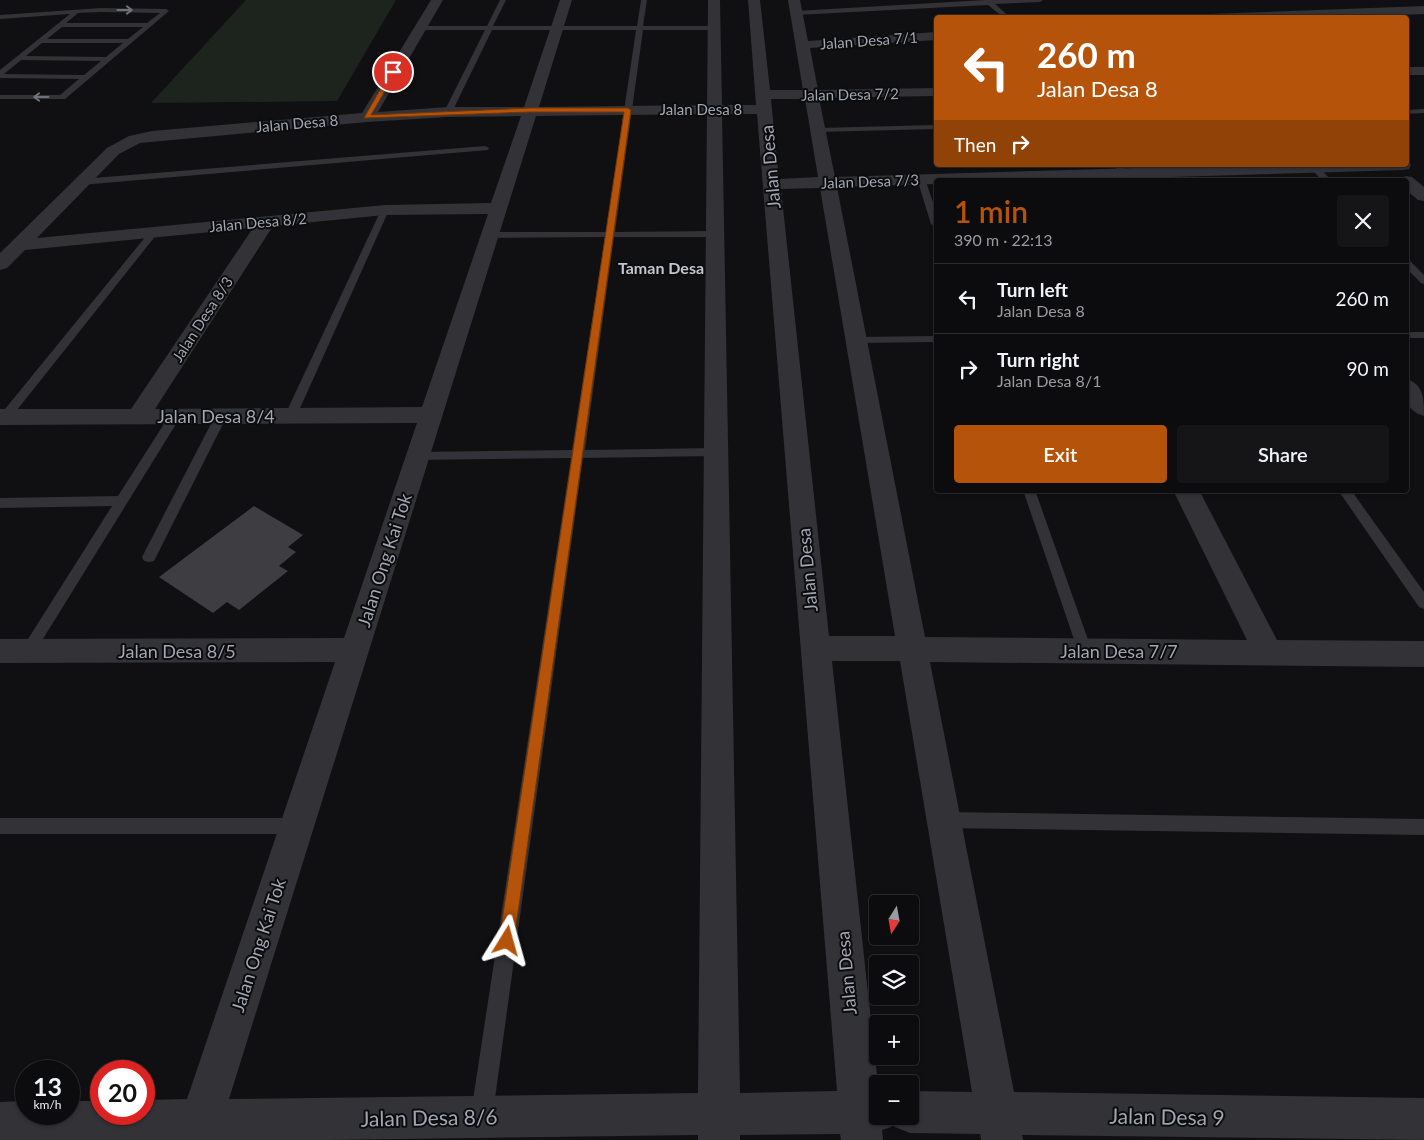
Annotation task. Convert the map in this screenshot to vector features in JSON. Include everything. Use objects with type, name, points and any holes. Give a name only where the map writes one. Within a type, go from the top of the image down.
[{"type":"street","points":[[366,117],[438,0]]},
{"type":"street","name":"Jalan Ong Kai Tok","points":[[201,1120],[566,0]]},
{"type":"street","points":[[714,0],[719,1127]]},
{"type":"street","name":"Jalan Desa","points":[[754,0],[815,648],[866,1121]]},
{"type":"street","points":[[795,7],[1000,1127]]},
{"type":"street","points":[[1278,15],[1424,10]]},
{"type":"street","name":"Jalan Desa 7/1","points":[[801,45],[934,36]]},
{"type":"street","points":[[1409,71],[1424,71]]},
{"type":"street","name":"Jalan Desa 7/2","points":[[764,102],[810,94],[934,92]]},
{"type":"street","name":"Jalan Desa 8","points":[[0,264],[113,151],[136,139],[366,117],[448,112],[715,109],[764,102]]},
{"type":"street","name":"Jalan Desa 7/3","points":[[1029,178],[1124,173],[1232,175],[1339,167]]},
{"type":"street","points":[[1390,167],[1404,178]]},
{"type":"street","name":"Jalan Desa 7/3","points":[[771,184],[934,179]]},
{"type":"street","points":[[1409,183],[1424,196]]},
{"type":"street","name":"Jalan Desa 8/2","points":[[19,245],[385,210],[498,208]]},
{"type":"street","name":"Jalan Desa 8/3","points":[[138,416],[267,221]]},
{"type":"street","points":[[1409,390],[1424,408]]},
{"type":"street","name":"Jalan Desa 8/4","points":[[2,417],[431,414]]},
{"type":"street","points":[[1188,493],[1268,652]]},
{"type":"street","name":"Jalan Desa 7/7","points":[[815,648],[1424,654]]},
{"type":"street","name":"Jalan Desa 8/5","points":[[14,651],[354,650]]},
{"type":"street","name":"Jalan Desa 9","points":[[919,1114],[1000,1127],[1268,1128],[1424,1119]]},
{"type":"street","name":"Jalan Desa 8/6","points":[[0,1123],[481,1116],[719,1127],[866,1121]]},
{"type":"lane","points":[[448,112],[503,0]]},
{"type":"lane","points":[[481,1116],[644,0]]},
{"type":"lane","points":[[795,7],[1040,0]]},
{"type":"lane","points":[[988,2],[1004,15]]},
{"type":"lane","points":[[0,17],[76,12],[166,11],[62,97],[0,97]]},
{"type":"lane","points":[[0,75],[76,12]]},
{"type":"lane","points":[[61,25],[149,25]]},
{"type":"lane","points":[[420,28],[714,28]]},
{"type":"lane","points":[[42,41],[130,41]]},
{"type":"lane","points":[[20,58],[109,59]]},
{"type":"lane","points":[[0,75],[86,77]]},
{"type":"lane","points":[[1409,112],[1424,112]]},
{"type":"lane","points":[[818,130],[934,127]]},
{"type":"lane","points":[[81,182],[485,148]]},
{"type":"lane","points":[[1315,168],[1325,178]]},
{"type":"lane","points":[[921,179],[934,218]]},
{"type":"lane","points":[[291,415],[385,210]]},
{"type":"lane","points":[[2,417],[154,232]]},
{"type":"lane","points":[[489,235],[715,234]]},
{"type":"lane","points":[[1409,265],[1424,281]]},
{"type":"lane","points":[[1409,335],[1424,335]]},
{"type":"lane","points":[[857,340],[934,340]]},
{"type":"lane","points":[[14,651],[121,501],[175,416]]},
{"type":"lane","points":[[149,557],[221,416]]},
{"type":"lane","points":[[418,456],[716,452]]},
{"type":"lane","points":[[1030,493],[1085,650]]},
{"type":"lane","points":[[1346,493],[1424,603]]},
{"type":"lane","points":[[0,503],[121,501]]},
{"type":"lane","points":[[944,820],[1424,827]]},
{"type":"lane","points":[[0,826],[297,826]]},
{"type":"shaded area","points":[[246,0],[396,0],[337,101],[151,103]]},
{"type":"building","points":[[254,506],[303,535],[288,547],[296,552],[279,566],[288,571],[239,610],[227,602],[213,613],[159,577]]},
{"type":"district","name":"Taman Desa","points":[[661,267]]},
{"type":"route","points":[[393,72],[366,117],[448,112],[628,110],[507,941]]}]
